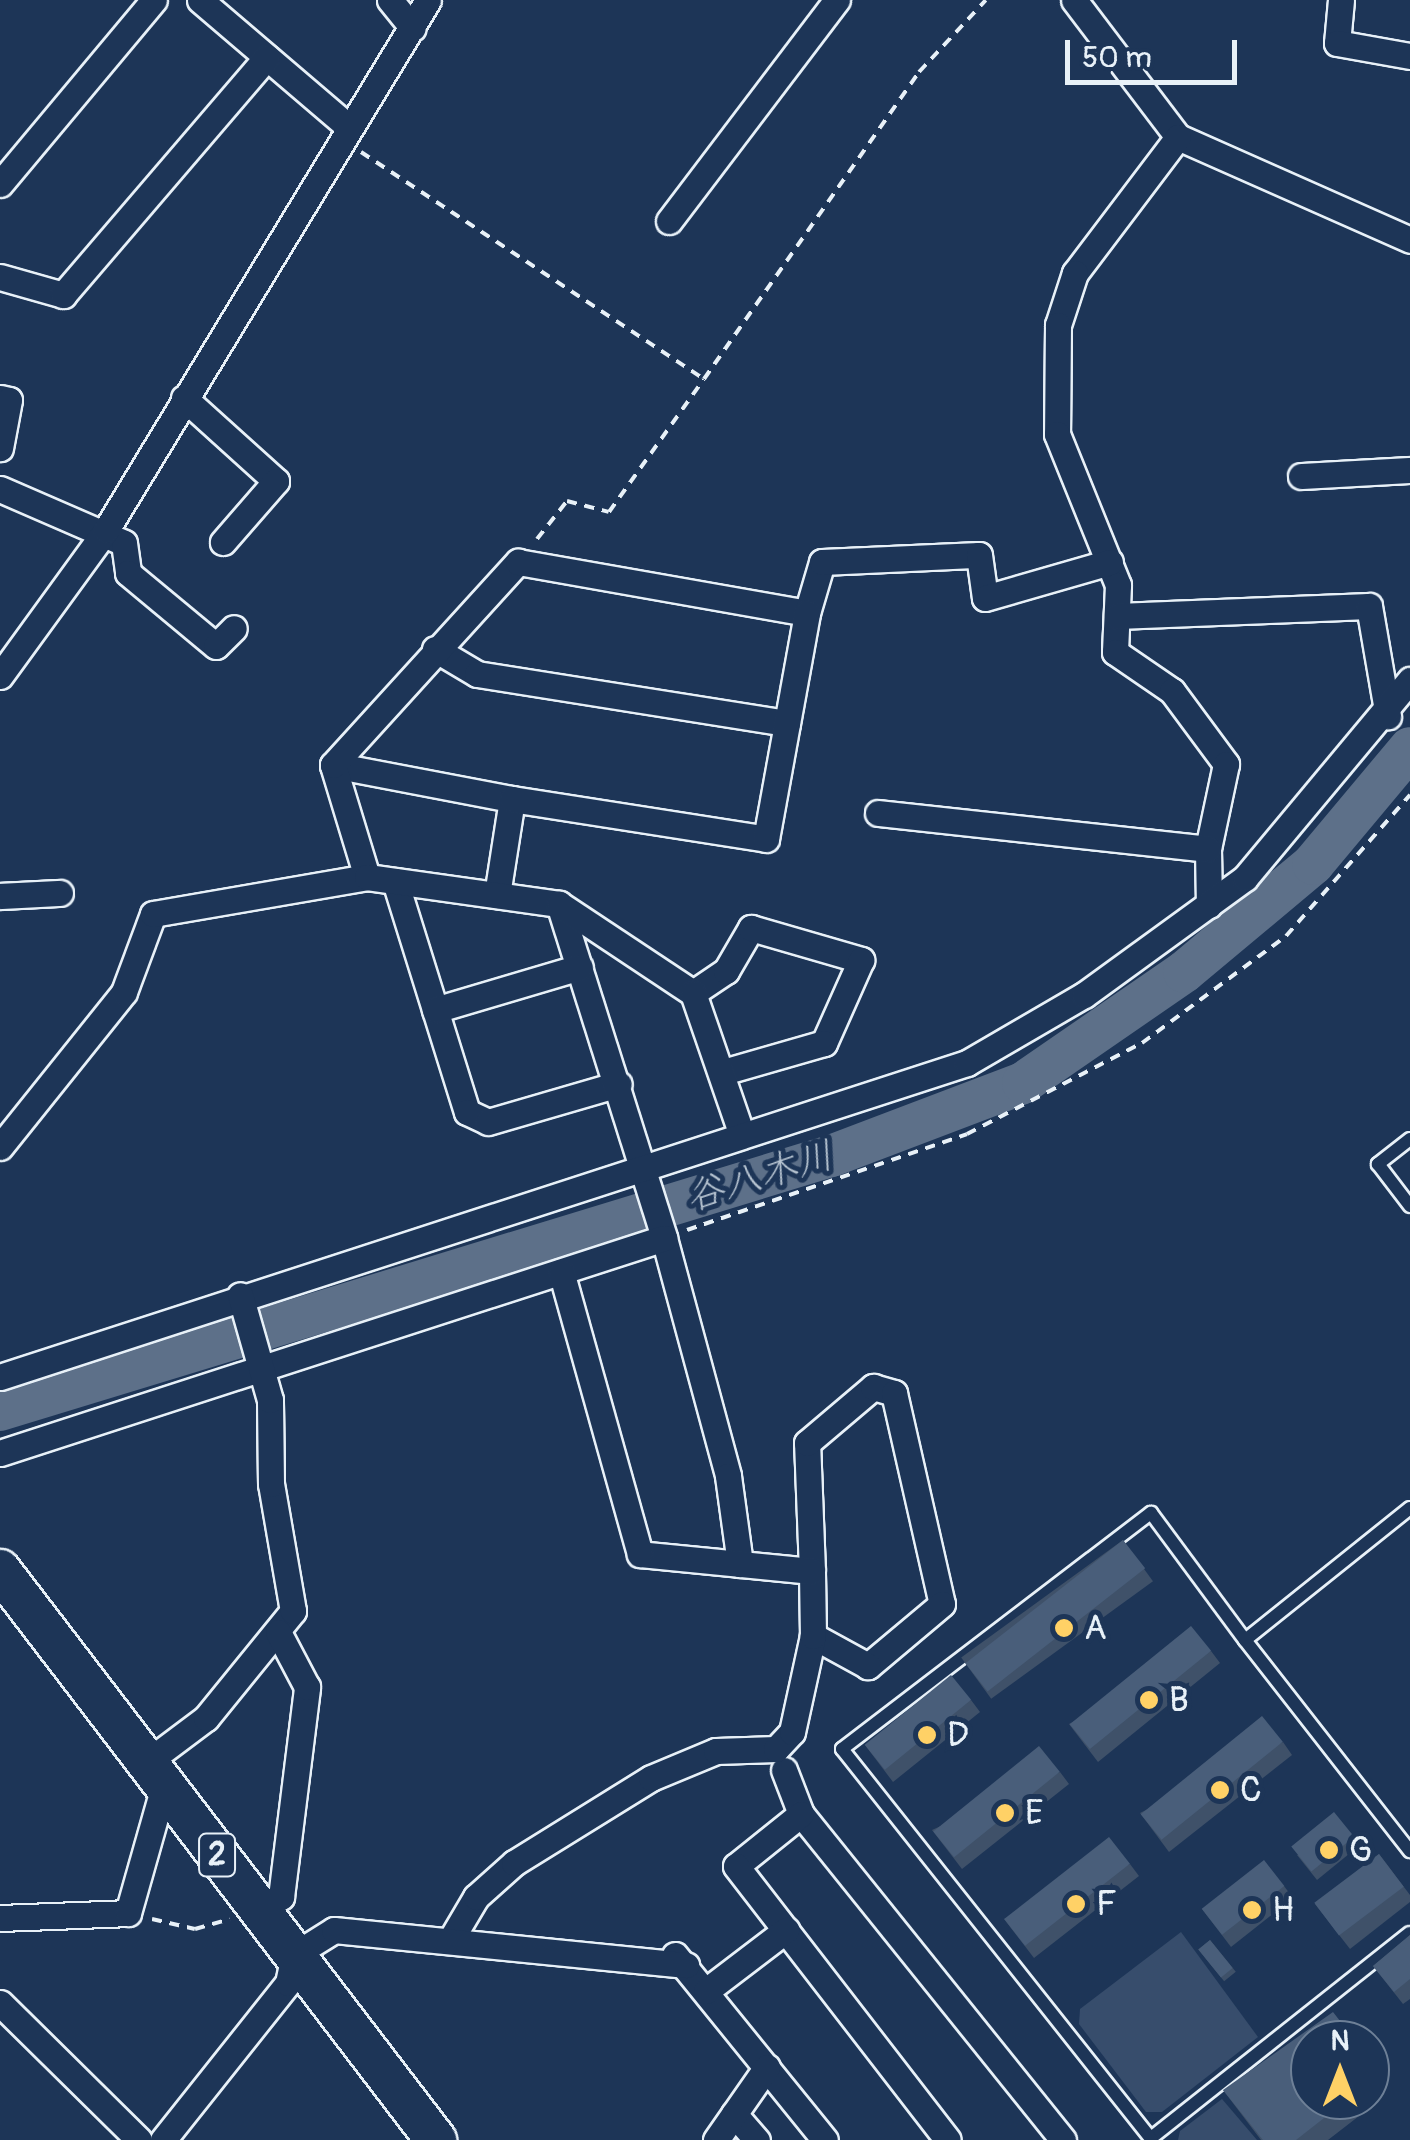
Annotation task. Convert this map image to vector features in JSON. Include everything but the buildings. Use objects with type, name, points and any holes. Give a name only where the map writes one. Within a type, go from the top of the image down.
[{"type":"highway","name":"2","points":[[0,1570],[436,2140]]},
{"type":"street","points":[[0,184],[154,0]]},
{"type":"street","points":[[200,0],[350,128]]},
{"type":"street","points":[[390,0],[412,28]]},
{"type":"street","points":[[0,676],[106,530],[428,0]]},
{"type":"street","points":[[669,221],[838,0]]},
{"type":"street","points":[[1074,0],[1178,136],[1410,240]]},
{"type":"street","points":[[1341,0],[1337,44],[1410,56]]},
{"type":"street","points":[[0,277],[63,295],[266,57]]},
{"type":"street","points":[[1178,136],[1075,273],[1058,325],[1057,434],[1110,562],[1117,616],[1115,652],[1172,692],[1226,764],[1208,848],[1209,905]]},
{"type":"street","points":[[0,398],[10,400],[0,448]]},
{"type":"street","points":[[184,398],[276,481],[222,542]]},
{"type":"street","points":[[1301,476],[1410,470]]},
{"type":"street","points":[[0,489],[106,530],[124,543],[128,573],[216,646],[234,628]]},
{"type":"street","points":[[333,765],[766,840],[807,613],[822,562],[978,556],[985,598],[1110,562]]},
{"type":"street","points":[[333,765],[435,648],[518,562],[807,613]]},
{"type":"street","points":[[1117,616],[1369,606],[1388,716]]},
{"type":"street","points":[[435,648],[478,674],[787,722]]},
{"type":"street","points":[[0,1377],[240,1295],[644,1170],[966,1063],[1084,995],[1245,878],[1388,716],[1410,680]]},
{"type":"street","points":[[333,765],[367,876]]},
{"type":"street","points":[[497,895],[512,799]]},
{"type":"street","points":[[878,812],[1208,848]]},
{"type":"street","points":[[0,1146],[124,992],[153,914],[367,876],[559,904],[693,994],[742,1135]]},
{"type":"street","points":[[395,881],[467,1112],[488,1122],[618,1084]]},
{"type":"street","points":[[0,896],[60,893]]},
{"type":"street","points":[[559,904],[664,1238],[728,1476],[740,1564]]},
{"type":"street","points":[[693,994],[726,971],[751,928],[862,960],[824,1042],[723,1072]]},
{"type":"street","points":[[435,1010],[580,968]]},
{"type":"street","points":[[0,1453],[664,1238]]},
{"type":"street","points":[[561,1272],[640,1554],[812,1571]]},
{"type":"street","points":[[0,1918],[128,1913],[155,1775],[292,1611],[264,1368],[240,1295]]},
{"type":"street","points":[[450,1941],[476,1897],[514,1864],[651,1778],[716,1751],[776,1749],[792,1732],[813,1636],[807,1444],[873,1387],[894,1393],[942,1604],[868,1666],[813,1636]]},
{"type":"street","points":[[260,1910],[281,1897],[307,1687],[278,1632]]},
{"type":"street","points":[[784,1770],[801,1814],[1055,2137]]},
{"type":"street","points":[[801,1814],[736,1866],[948,2140]]},
{"type":"street","points":[[163,2140],[288,1984],[294,1956],[334,1930],[677,1957],[826,2140]]},
{"type":"street","points":[[706,1991],[786,1930]]},
{"type":"street","points":[[0,2003],[139,2140]]},
{"type":"street","points":[[716,2140],[768,2067]]},
{"type":"street","points":[[734,2114],[757,2140]]},
{"type":"lane","points":[[1410,1139],[1378,1164],[1410,1206]]},
{"type":"lane","points":[[1244,1640],[1410,1508]]},
{"type":"lane","points":[[1410,1851],[1150,1513],[842,1749],[1151,2139],[1410,1934]]},
{"type":"path","points":[[518,562],[567,502],[609,512],[704,379]]},
{"type":"path","points":[[664,1238],[966,1134],[1142,1042],[1286,936],[1410,794]]},
{"type":"path","points":[[128,1913],[195,1929],[260,1910]]},
{"type":"shaded area","points":[[1181,1932],[1258,2037],[1162,2112],[1146,2112],[1079,2024],[1080,2009]]},
{"type":"shaded area","points":[[1222,2099],[1257,2140],[1178,2140],[1180,2131]]},
{"type":"waterway","name":"谷八木川","points":[[0,1410],[831,1156],[1023,1083],[1184,972],[1313,864],[1410,748]]},
{"type":"place","name":"A","points":[[1064,1628]]},
{"type":"place","name":"B","points":[[1149,1700]]},
{"type":"place","name":"D","points":[[927,1735]]},
{"type":"place","name":"C","points":[[1220,1790]]},
{"type":"place","name":"E","points":[[1005,1813]]},
{"type":"place","name":"G","points":[[1329,1850]]},
{"type":"place","name":"F","points":[[1076,1904]]},
{"type":"place","name":"H","points":[[1252,1910]]}]
